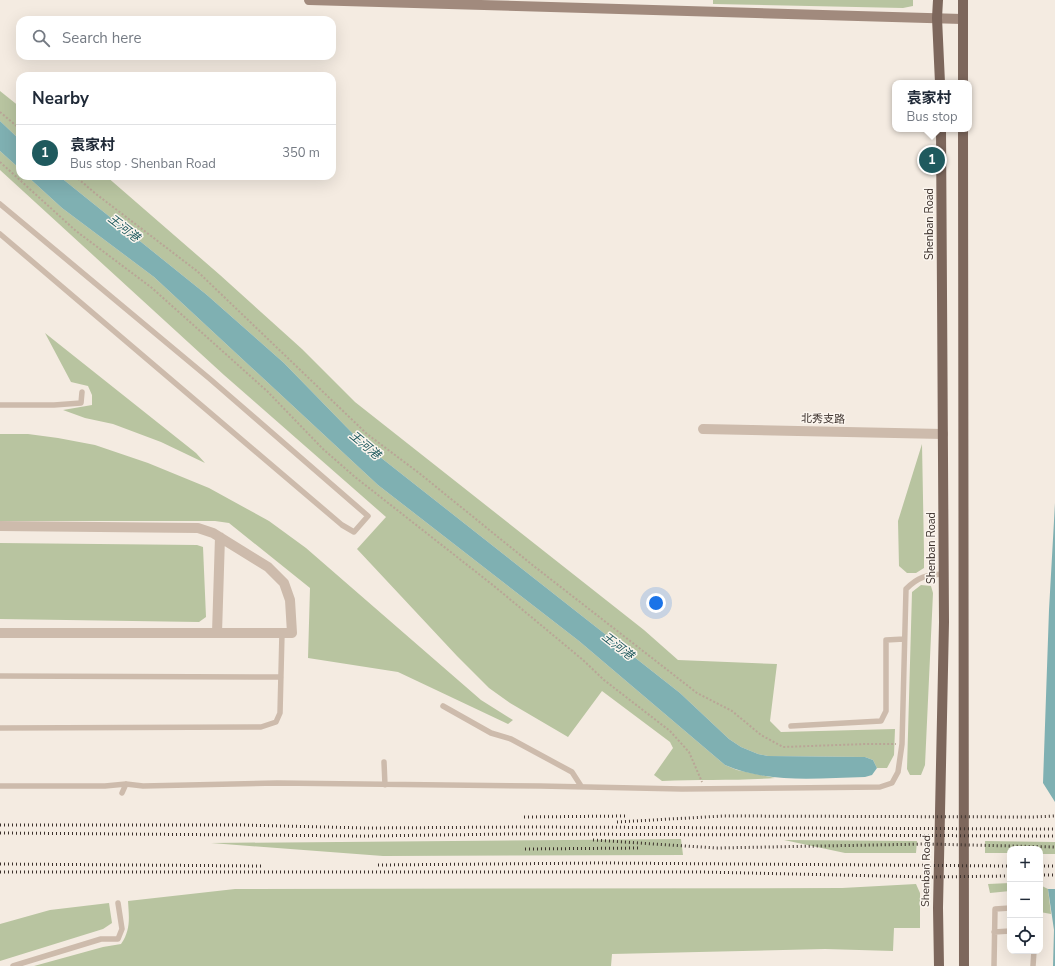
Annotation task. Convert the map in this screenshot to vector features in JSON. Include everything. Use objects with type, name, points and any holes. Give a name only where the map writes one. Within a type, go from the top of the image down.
[{"type":"main road","points":[[309,0],[962,19]]},
{"type":"main road","points":[[938,0],[937,18],[940,80]]},
{"type":"main road","points":[[963,0],[963,80]]},
{"type":"main road","name":"Shenban Road","points":[[939,966],[938,908],[944,622],[941,132]]},
{"type":"main road","points":[[963,132],[964,966]]},
{"type":"street","name":"北秀支路","points":[[703,429],[942,434]]},
{"type":"street","points":[[0,526],[198,528],[213,533],[268,567],[284,583],[290,600],[292,633],[0,633]]},
{"type":"street","points":[[217,633],[220,537]]},
{"type":"lane","points":[[0,204],[210,379],[368,516],[354,532],[342,525],[0,234]]},
{"type":"lane","points":[[0,405],[54,405],[81,403],[82,392]]},
{"type":"lane","points":[[0,786],[104,786],[126,784],[143,786],[277,783],[581,786],[705,789],[880,787],[892,783],[898,772],[902,744],[906,589],[915,580],[928,575],[943,574]]},
{"type":"lane","points":[[0,728],[261,727],[276,722],[280,713],[282,633]]},
{"type":"lane","points":[[791,726],[881,721],[886,711],[886,640],[904,639]]},
{"type":"lane","points":[[0,676],[281,677]]},
{"type":"lane","points":[[444,706],[491,733],[511,739],[572,772],[581,786]]},
{"type":"lane","points":[[384,762],[385,785]]},
{"type":"lane","points":[[122,793],[126,784]]},
{"type":"lane","points":[[13,966],[101,939],[118,939],[122,929],[118,903]]},
{"type":"lane","points":[[994,966],[994,909],[1007,908]]},
{"type":"lane","points":[[994,932],[1007,931]]},
{"type":"lane","points":[[1033,966],[1034,954]]},
{"type":"path","points":[[0,112],[16,126]]},
{"type":"path","points":[[0,162],[16,177]]},
{"type":"path","points":[[20,180],[76,232],[152,288],[266,391],[323,449],[355,477],[494,586],[583,660],[604,680],[670,731],[689,752],[705,789]]},
{"type":"path","points":[[80,180],[197,271],[367,434],[419,473],[548,577],[697,693],[732,711],[761,735],[783,747],[902,744]]},
{"type":"green space","points":[[713,0],[913,0],[913,6],[903,8],[713,4]]},
{"type":"green space","points":[[0,91],[16,104],[16,136],[0,121]]},
{"type":"green space","points":[[0,151],[16,165],[16,180],[31,180],[62,208],[154,277],[378,485],[579,641],[725,765],[737,770],[775,778],[662,781],[654,775],[673,748],[670,742],[602,691],[568,737],[510,703],[489,688],[357,549],[386,517],[224,375],[0,170]]},
{"type":"green space","points":[[64,180],[111,180],[302,349],[355,402],[644,630],[678,660],[777,664],[770,721],[781,732],[895,729],[894,755],[887,768],[877,768],[873,760],[865,757],[768,756],[758,754],[741,747],[729,739],[680,693],[361,442],[284,363],[207,295]]},
{"type":"green space","points":[[45,333],[196,453],[205,463],[161,442],[113,424],[85,418],[63,410],[92,405],[92,395],[88,386],[71,382]]},
{"type":"green space","points":[[0,434],[28,434],[95,445],[148,463],[209,488],[269,521],[306,548],[481,700],[513,720],[508,724],[398,672],[308,658],[310,588],[229,523],[215,521],[0,521]]},
{"type":"green space","points":[[922,444],[924,568],[916,573],[907,573],[899,566],[898,521]]},
{"type":"green space","points":[[0,543],[197,545],[203,547],[206,617],[199,622],[0,619]]},
{"type":"green space","points":[[921,585],[931,586],[933,593],[925,765],[921,775],[910,775],[907,769],[912,592]]},
{"type":"green space","points":[[681,839],[683,855],[383,856],[211,843]]},
{"type":"green space","points":[[784,840],[917,841],[916,853],[845,853]]},
{"type":"green space","points":[[985,841],[1055,842],[1055,854],[1043,854],[1043,846],[1007,846],[1007,853],[985,853]]},
{"type":"green space","points":[[1007,883],[1007,891],[990,893],[988,884]]},
{"type":"green space","points":[[916,884],[920,893],[920,928],[894,928],[893,951],[825,949],[612,954],[611,966],[34,966],[103,947],[121,944],[128,928],[128,901],[235,889],[842,888]]},
{"type":"green space","points":[[1043,886],[1048,889],[1051,914],[1043,913]]},
{"type":"green space","points":[[109,903],[112,923],[103,929],[0,961],[0,924],[50,910]]},
{"type":"water","points":[[0,121],[16,136],[16,165],[0,151]]},
{"type":"water","name":"王河港","points":[[31,180],[64,180],[207,295],[284,363],[361,442],[680,693],[729,739],[741,747],[758,754],[768,756],[865,757],[873,760],[877,768],[872,775],[865,777],[812,779],[759,775],[725,765],[579,641],[378,485],[154,277],[62,208]]},
{"type":"water","points":[[1055,503],[1055,802],[1043,783],[1049,610]]},
{"type":"water","points":[[1048,889],[1055,889],[1055,966],[1053,966],[1054,930]]},
{"type":"railway","points":[[524,817],[626,816]]},
{"type":"railway","points":[[617,822],[724,816],[1055,816]]},
{"type":"railway","points":[[0,825],[241,825],[366,828],[526,827],[1055,829]]},
{"type":"railway","points":[[0,833],[365,836],[511,834],[1055,836]]},
{"type":"railway","points":[[593,840],[716,848],[926,844],[1055,847]]},
{"type":"railway","points":[[525,849],[641,848]]},
{"type":"railway","points":[[378,865],[601,863],[1007,866]]},
{"type":"railway","points":[[0,864],[264,866]]},
{"type":"railway","points":[[1043,866],[1055,866]]},
{"type":"railway","points":[[0,872],[702,872],[929,877],[1007,876]]},
{"type":"railway","points":[[1043,875],[1055,875]]},
{"type":"place","name":"袁家村","points":[[932,160]]}]
